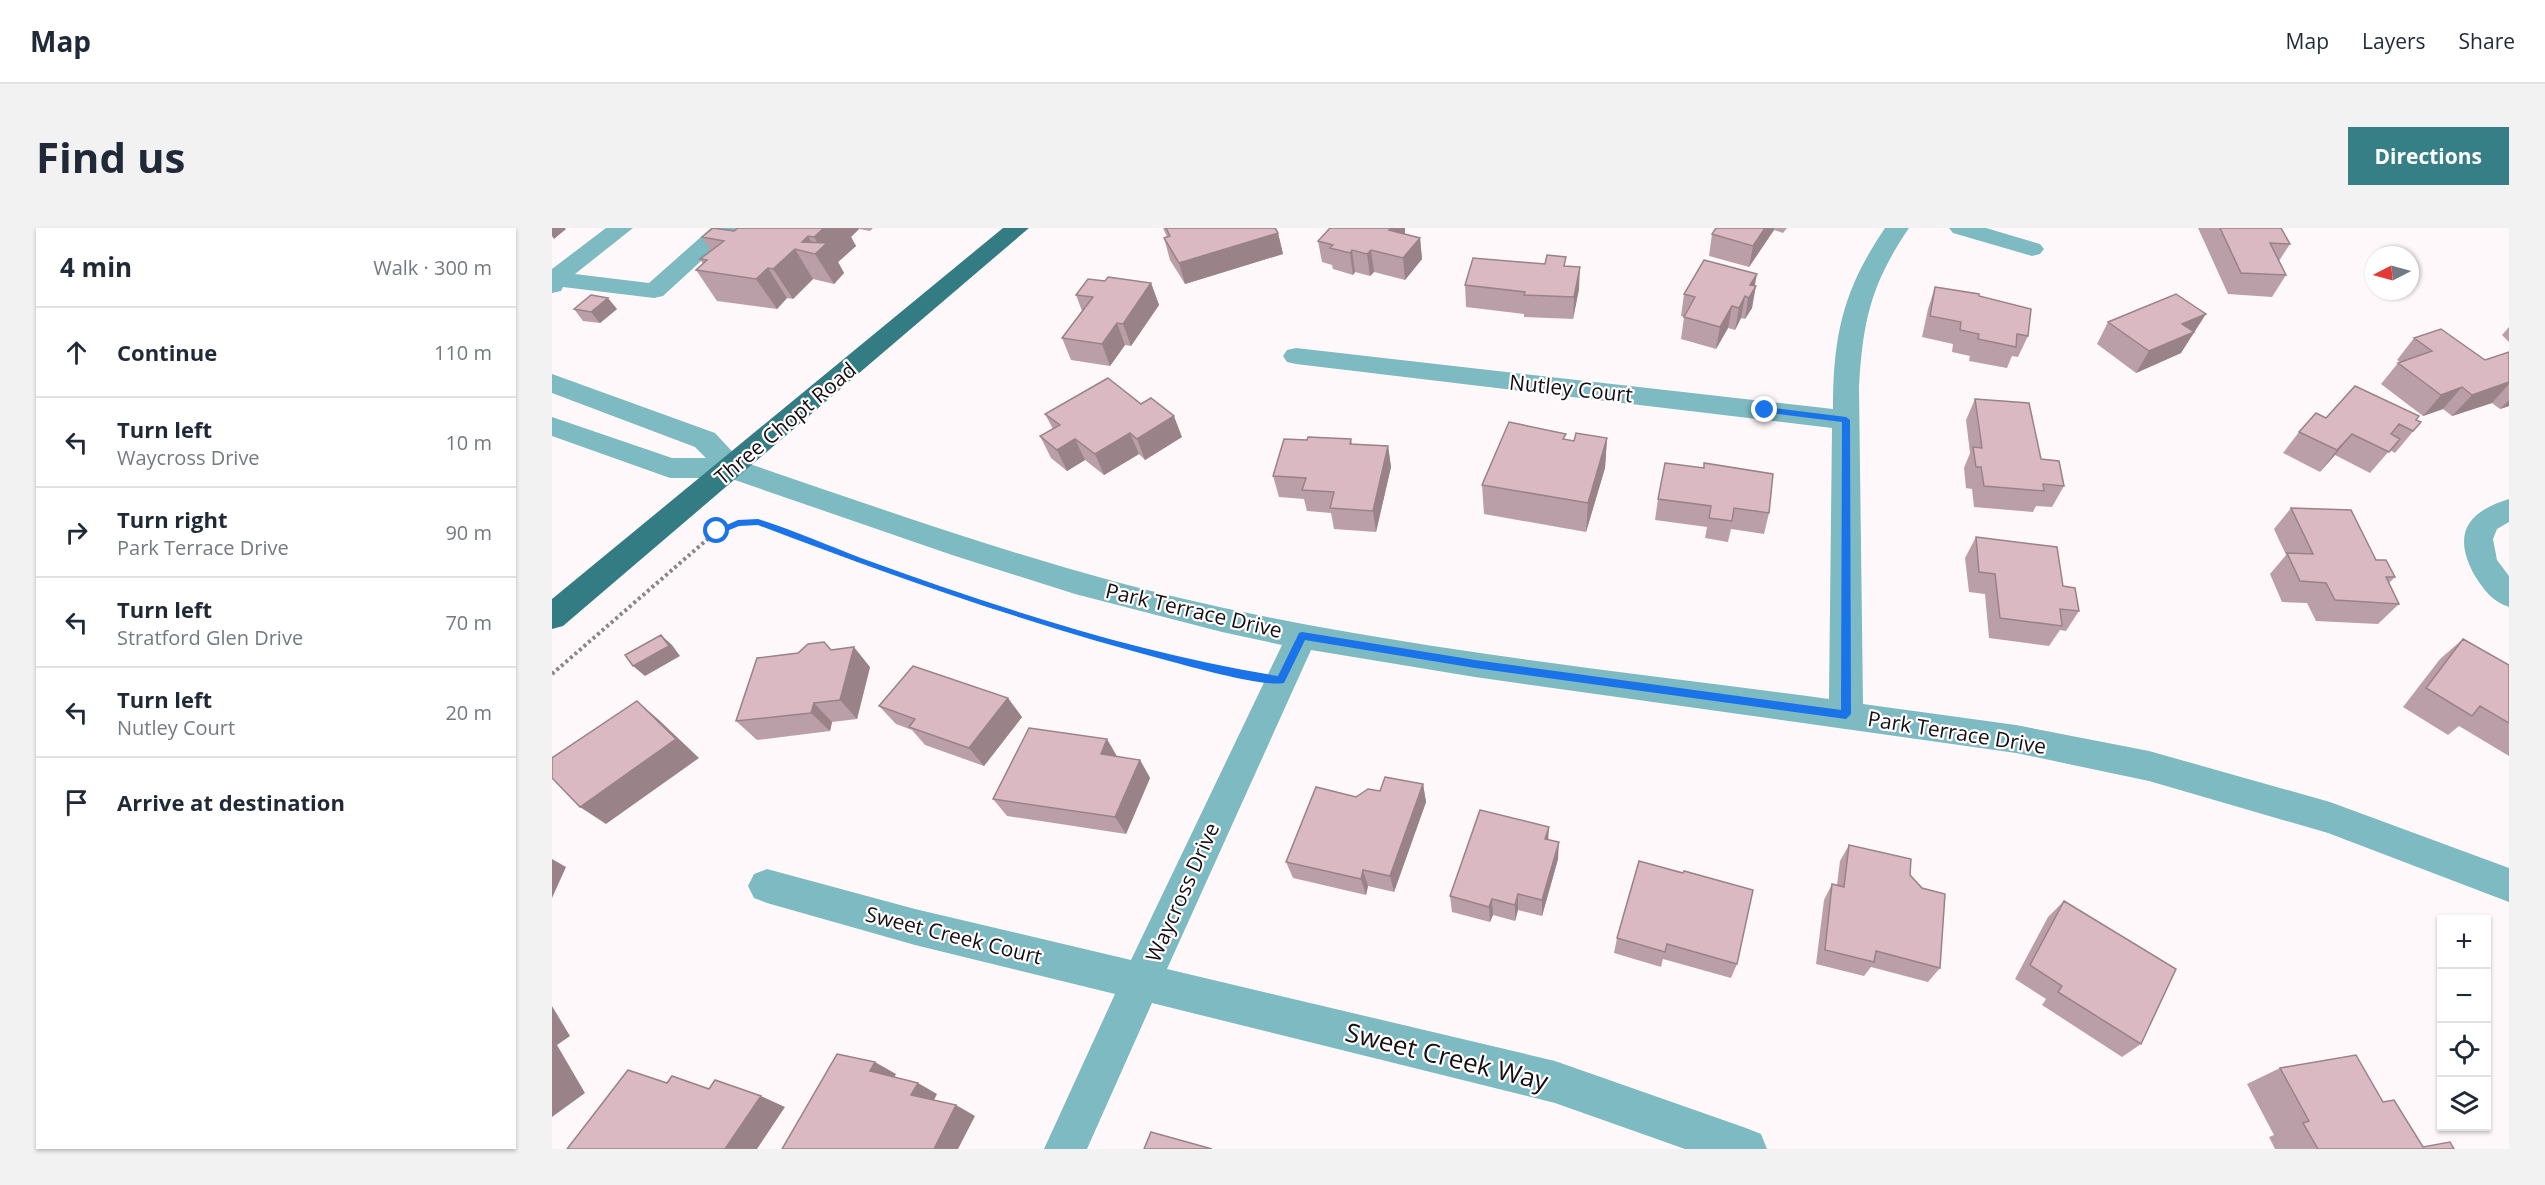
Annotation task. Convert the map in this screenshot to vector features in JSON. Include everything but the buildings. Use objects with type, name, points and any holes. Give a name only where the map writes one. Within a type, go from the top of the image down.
[{"type":"main road","name":"Three Chopt Road","points":[[552,617],[1017,228]]},
{"type":"street","points":[[553,282],[621,228]]},
{"type":"street","points":[[553,282],[654,291],[725,228]]},
{"type":"street","points":[[1846,714],[1846,420],[1849,341],[1855,307],[1866,276],[1897,228]]},
{"type":"street","points":[[1961,228],[2032,249]]},
{"type":"street","name":"Nutley Court","points":[[1296,356],[1846,420]]},
{"type":"street","points":[[552,383],[705,440],[731,468]]},
{"type":"street","points":[[559,428],[609,404]]},
{"type":"street","points":[[608,446],[650,419]]},
{"type":"street","points":[[559,428],[670,468],[731,468]]},
{"type":"street","name":"Park Terrace Drive","points":[[731,468],[963,547],[1075,582],[1222,620],[1302,636],[1475,664],[2016,739],[2149,766],[2330,818],[2509,885]]},
{"type":"street","points":[[2509,510],[2487,520],[2478,534],[2479,552],[2487,571],[2509,595]]},
{"type":"street","name":"Waycross Drive","points":[[1065,1149],[1302,636]]},
{"type":"street","name":"Sweet Creek Court","points":[[767,886],[915,927],[1142,981]]},
{"type":"street","name":"Sweet Creek Way","points":[[1142,981],[1555,1082],[1746,1149]]},
{"type":"path","points":[[552,674],[717,531],[738,523],[758,522],[947,591],[1085,635],[1215,669],[1281,680]]},
{"type":"route","points":[[717,531],[738,523],[758,522],[858,560],[991,606],[1096,638],[1215,669],[1281,680],[1302,636],[1475,664],[1846,714],[1846,420],[1765,410]]}]
